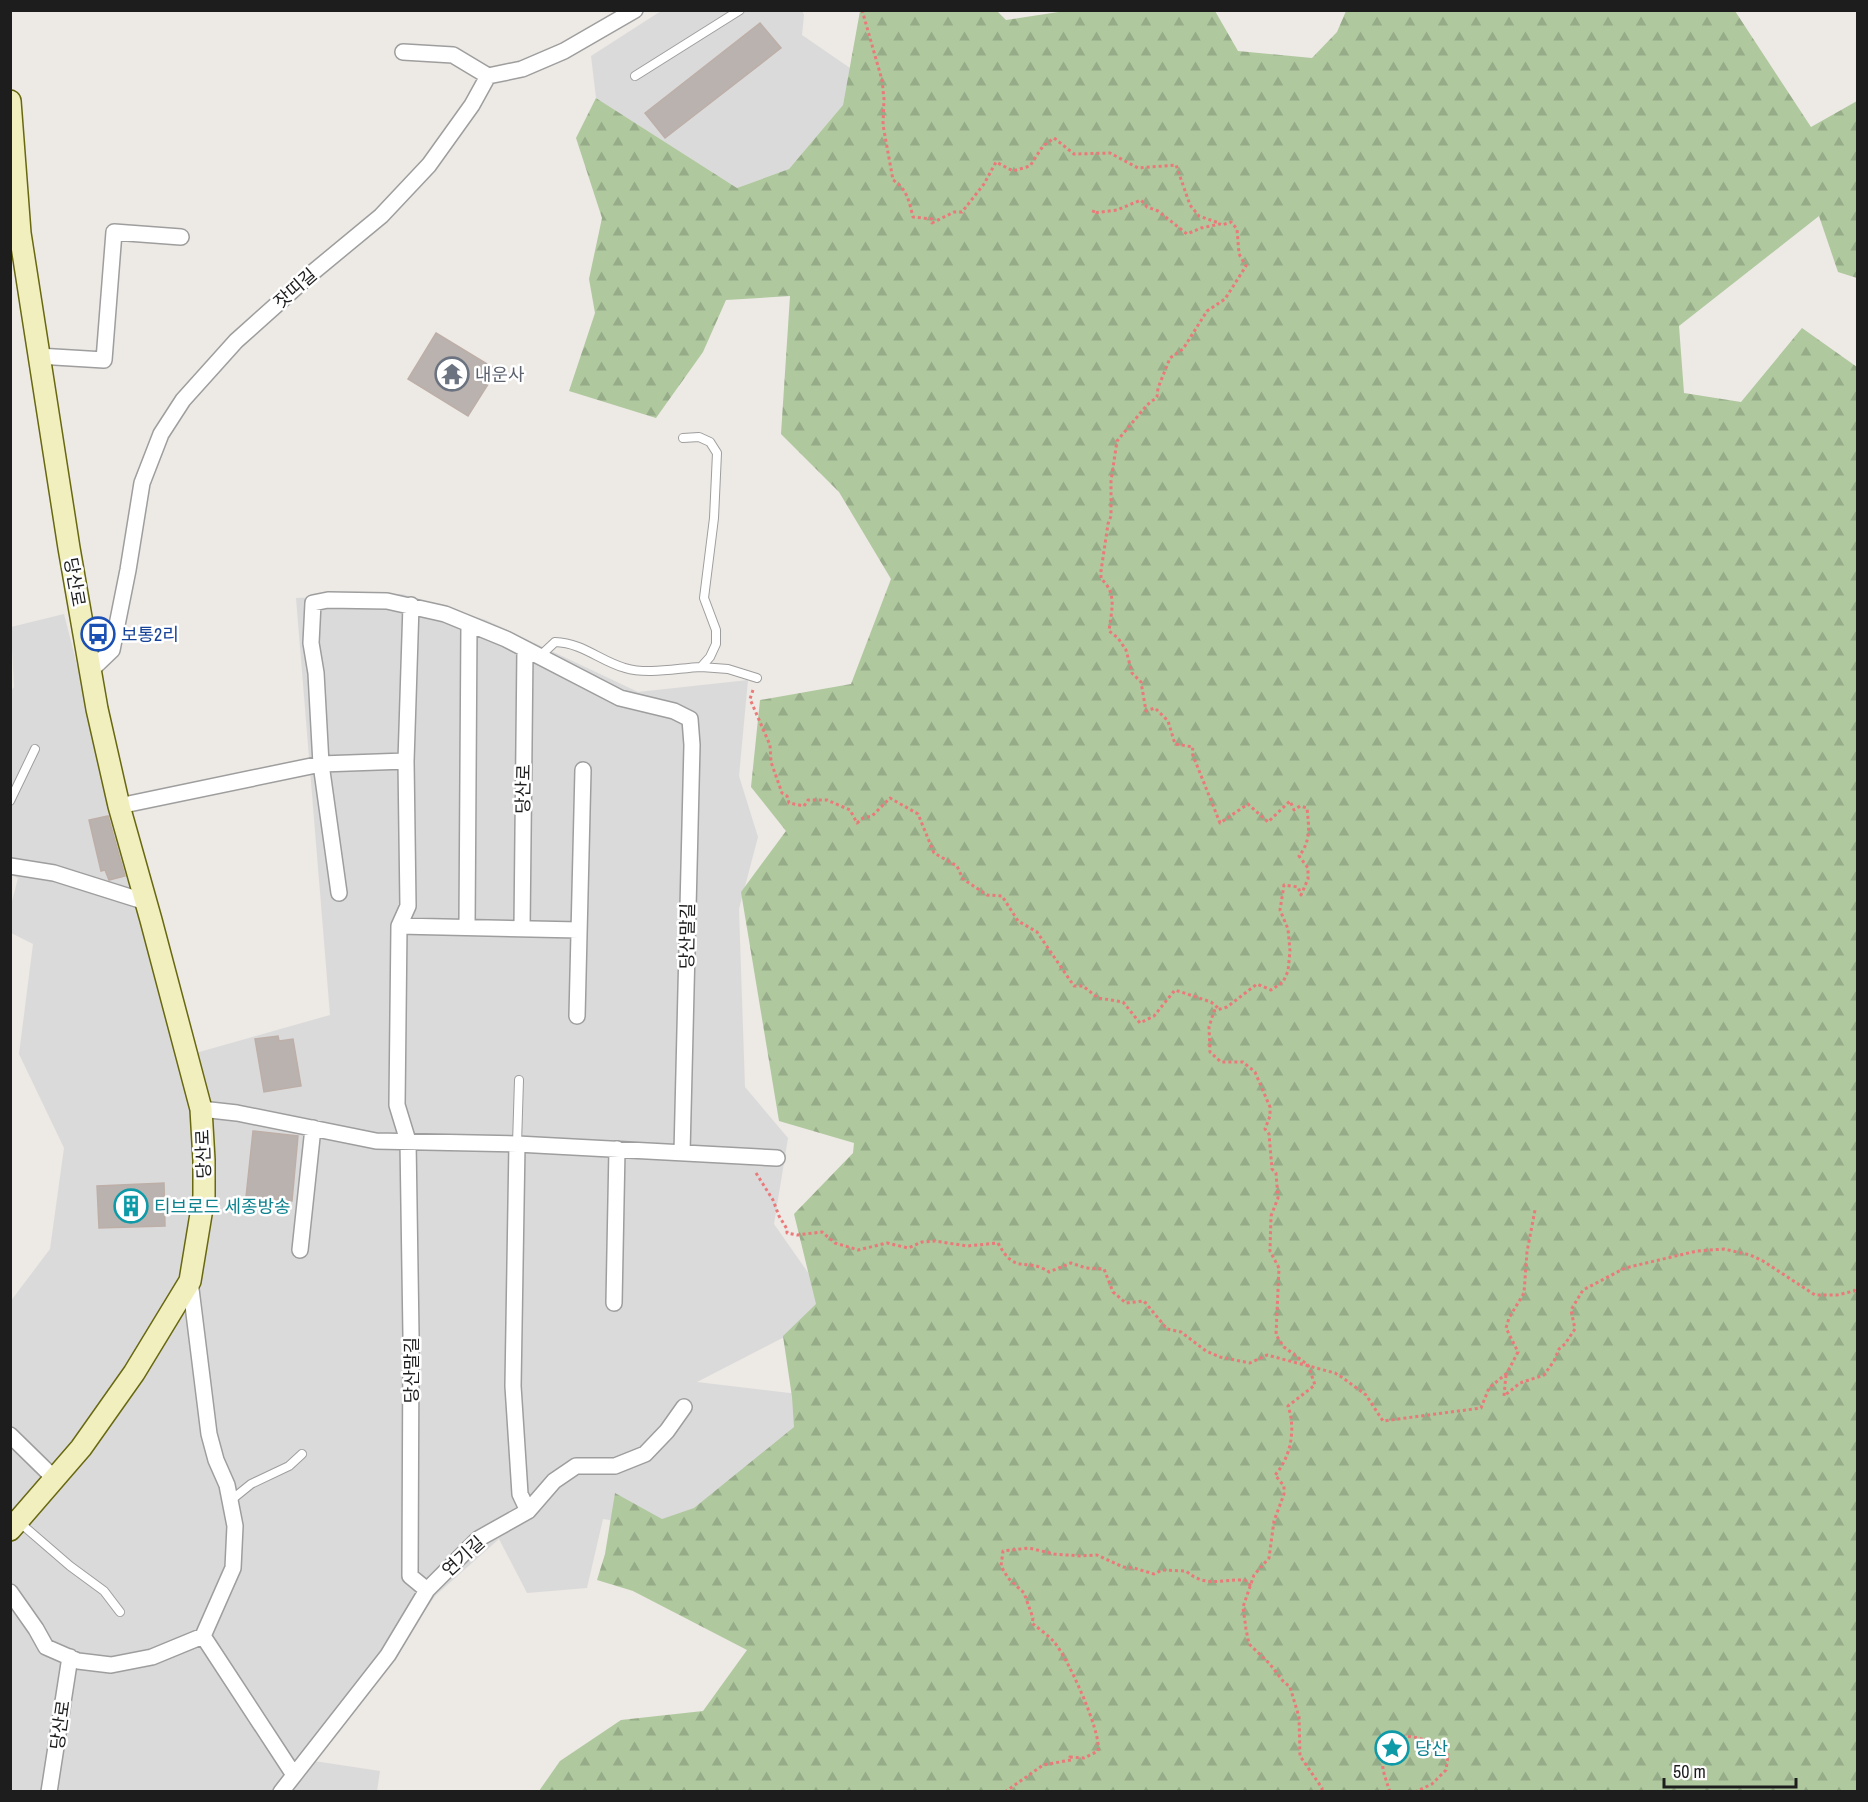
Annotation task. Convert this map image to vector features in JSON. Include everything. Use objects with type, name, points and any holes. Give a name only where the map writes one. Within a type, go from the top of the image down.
[{"type":"street","points":[[403,52],[453,56],[488,76],[522,69],[564,51],[635,10]]},
{"type":"street","name":"잣띠길","points":[[90,671],[112,650],[142,483],[161,434],[183,400],[236,341],[312,273],[381,216],[429,165],[472,105],[488,76]]},
{"type":"street","name":"당산로","points":[[10,101],[22,270],[90,671],[119,806],[201,1109],[204,1160],[204,1196],[190,1281],[134,1373],[81,1448],[14,1526]]},
{"type":"street","points":[[38,356],[104,360],[114,232],[181,237]]},
{"type":"street","points":[[339,893],[321,764],[316,673],[311,643],[313,603],[328,600],[363,600],[411,605],[445,614],[539,657]]},
{"type":"street","points":[[411,605],[406,761],[408,906],[399,926],[579,930]]},
{"type":"street","points":[[467,927],[469,624]]},
{"type":"street","name":"당산로","points":[[522,929],[525,650]]},
{"type":"street","name":"당산말길","points":[[539,657],[620,698],[674,711],[690,719],[692,745],[682,1153]]},
{"type":"street","points":[[119,806],[321,764],[406,761]]},
{"type":"street","points":[[577,1016],[582,770]]},
{"type":"street","points":[[10,866],[54,873],[146,902]]},
{"type":"street","name":"당산말길","points":[[399,926],[397,1105],[408,1142],[411,1358],[410,1576],[427,1590]]},
{"type":"street","points":[[201,1109],[237,1113],[376,1141],[517,1144],[777,1158]]},
{"type":"street","points":[[300,1251],[313,1128]]},
{"type":"street","points":[[517,1144],[513,1386],[520,1494],[528,1511]]},
{"type":"street","points":[[614,1303],[617,1149]]},
{"type":"street","points":[[10,1592],[46,1647],[78,1661],[111,1665],[152,1657],[203,1636],[233,1568],[235,1526],[227,1485],[216,1460],[209,1434],[190,1281]]},
{"type":"street","name":"연기길","points":[[281,1791],[388,1655],[427,1590],[478,1539],[528,1511],[554,1481],[576,1466],[615,1466],[645,1454],[667,1431],[684,1407]]},
{"type":"street","points":[[10,1435],[55,1479]]},
{"type":"street","points":[[203,1636],[294,1775]]},
{"type":"street","name":"당산로","points":[[49,1791],[70,1657]]},
{"type":"lane","points":[[635,76],[740,10]]},
{"type":"lane","points":[[683,438],[699,437],[710,442],[717,453],[713,528],[704,598],[716,630],[716,644],[710,657],[701,666]]},
{"type":"lane","points":[[539,657],[555,642],[569,643],[626,669],[650,671],[701,666],[728,669],[757,678]]},
{"type":"lane","points":[[10,801],[35,749]]},
{"type":"lane","points":[[517,1144],[519,1080]]},
{"type":"lane","points":[[230,1501],[251,1484],[289,1466],[302,1454]]},
{"type":"lane","points":[[14,1526],[104,1591],[120,1612]]},
{"type":"path","points":[[862,10],[882,80],[883,124],[893,180],[908,195],[913,217],[932,219],[932,223],[954,212],[962,212],[984,184],[996,162],[1013,171],[1030,166],[1043,146],[1054,138],[1074,154],[1110,153],[1138,168],[1176,165],[1190,205],[1199,216],[1220,224]]},
{"type":"path","points":[[1094,210],[1093,213],[1117,210],[1141,200],[1147,207],[1158,211],[1187,234],[1201,228],[1231,222],[1237,230],[1239,254],[1246,266],[1225,299],[1207,312],[1183,348],[1170,358],[1158,388],[1157,397],[1147,405],[1117,441],[1111,481],[1111,516],[1107,524],[1101,579],[1108,585],[1113,597],[1109,631],[1118,638],[1126,650],[1132,673],[1142,682],[1146,711],[1155,708],[1168,722],[1175,744],[1193,747],[1192,753],[1220,824],[1248,804],[1268,822],[1290,801],[1294,810],[1300,806],[1307,808],[1309,829],[1306,846],[1299,856],[1308,868],[1308,879],[1302,895],[1298,887],[1284,885],[1280,910],[1288,929],[1290,951],[1288,971],[1282,982],[1271,990],[1257,984],[1227,1006],[1214,1011],[1209,1027],[1210,1052],[1221,1062],[1243,1062],[1256,1072],[1270,1107],[1270,1116],[1264,1129],[1269,1134],[1272,1169],[1276,1173],[1278,1198],[1271,1215],[1270,1251],[1279,1268],[1276,1335],[1284,1347],[1308,1365],[1315,1385],[1288,1406],[1293,1430],[1283,1466],[1275,1475],[1284,1486],[1284,1494],[1274,1521],[1269,1558],[1254,1575],[1243,1607],[1249,1644],[1290,1687],[1299,1717],[1300,1756],[1322,1791]]},
{"type":"path","points":[[757,678],[750,699],[770,745],[771,762],[782,793],[787,796],[789,803],[804,806],[808,800],[827,800],[849,810],[857,823],[863,818],[872,816],[890,798],[918,814],[934,853],[957,866],[963,879],[987,895],[1002,896],[1018,921],[1037,932],[1074,986],[1083,986],[1098,998],[1123,1002],[1140,1023],[1154,1016],[1175,990],[1211,1002],[1219,1009]]},
{"type":"path","points":[[748,1156],[770,1193],[787,1233],[797,1235],[822,1232],[835,1243],[858,1250],[887,1243],[908,1248],[922,1242],[935,1241],[967,1246],[998,1243],[1005,1257],[1021,1266],[1031,1265],[1049,1272],[1071,1263],[1086,1268],[1104,1269],[1113,1292],[1126,1303],[1144,1301],[1167,1329],[1180,1332],[1206,1351],[1220,1357],[1250,1363],[1267,1354],[1335,1373],[1366,1395],[1383,1421],[1481,1408],[1489,1388],[1507,1373]]},
{"type":"path","points":[[1535,1210],[1527,1252],[1524,1293],[1509,1318],[1506,1328],[1518,1352],[1507,1373],[1504,1396],[1520,1383],[1544,1375],[1559,1349],[1575,1329],[1571,1310],[1583,1290],[1625,1268],[1697,1251],[1724,1249],[1750,1255],[1763,1261],[1815,1295],[1837,1295],[1854,1291],[1857,1285]]},
{"type":"path","points":[[1005,1791],[1042,1765],[1071,1760],[1070,1757],[1084,1758],[1098,1751],[1099,1745],[1089,1712],[1067,1661],[1054,1642],[1032,1623],[1033,1618],[1024,1593],[1008,1578],[1001,1566],[1003,1551],[1029,1548],[1054,1554],[1097,1555],[1123,1567],[1154,1574],[1162,1570],[1186,1570],[1195,1579],[1209,1583],[1245,1580],[1251,1586]]},
{"type":"path","points":[[1390,1791],[1384,1778],[1382,1762],[1385,1751],[1395,1737],[1403,1735],[1435,1744],[1448,1755],[1446,1770],[1432,1784],[1415,1791]]},
{"type":"shaded area","points":[[802,10],[804,15],[802,35],[850,68],[843,105],[789,169],[737,188],[596,98],[591,56],[661,11]]},
{"type":"shaded area","points":[[402,594],[486,620],[638,692],[748,680],[739,776],[758,837],[739,909],[745,1087],[788,1138],[774,1224],[835,1311],[697,1382],[807,1395],[819,1417],[676,1530],[603,1519],[587,1588],[527,1593],[499,1539],[436,1595],[314,1761],[380,1771],[377,1791],[11,1791],[10,1302],[50,1249],[64,1148],[19,1054],[33,944],[11,933],[11,905],[18,878],[10,875],[10,692],[14,687],[11,627],[64,614],[178,1058],[330,1015],[296,598]]},
{"type":"green space","points":[[860,11],[997,11],[1006,20],[1065,11],[1215,11],[1238,51],[1312,58],[1337,32],[1346,11],[1735,11],[1811,127],[1857,101],[1857,278],[1838,272],[1819,216],[1679,326],[1684,393],[1741,402],[1802,328],[1857,367],[1857,1791],[539,1791],[560,1761],[621,1720],[703,1711],[747,1650],[633,1591],[597,1580],[605,1554],[615,1493],[662,1519],[694,1508],[794,1427],[783,1336],[816,1304],[794,1214],[853,1153],[854,1143],[779,1121],[741,892],[786,831],[751,787],[760,700],[851,684],[891,579],[839,492],[781,434],[790,296],[726,300],[703,352],[656,418],[569,391],[595,313],[589,279],[602,218],[576,138],[596,98],[737,188],[789,169],[843,105]]},
{"type":"building","points":[[760,23],[781,48],[665,138],[645,113]]},
{"type":"building","name":"내운사","points":[[436,333],[497,370],[468,416],[408,379]]},
{"type":"building","points":[[108,816],[125,876],[109,880],[105,870],[101,871],[89,820]]},
{"type":"building","points":[[278,1036],[279,1041],[293,1039],[301,1086],[264,1092],[255,1039]]},
{"type":"building","points":[[253,1131],[298,1136],[292,1201],[246,1197]]},
{"type":"building","name":"티브로드 세종방송","points":[[164,1183],[165,1226],[99,1228],[97,1186]]},
{"type":"place","name":"내운사","points":[[452,374]]},
{"type":"place","name":"보통2리","points":[[98,634]]},
{"type":"place","name":"티브로드 세종방송","points":[[131,1206]]},
{"type":"place","name":"당산","points":[[1392,1748]]}]
